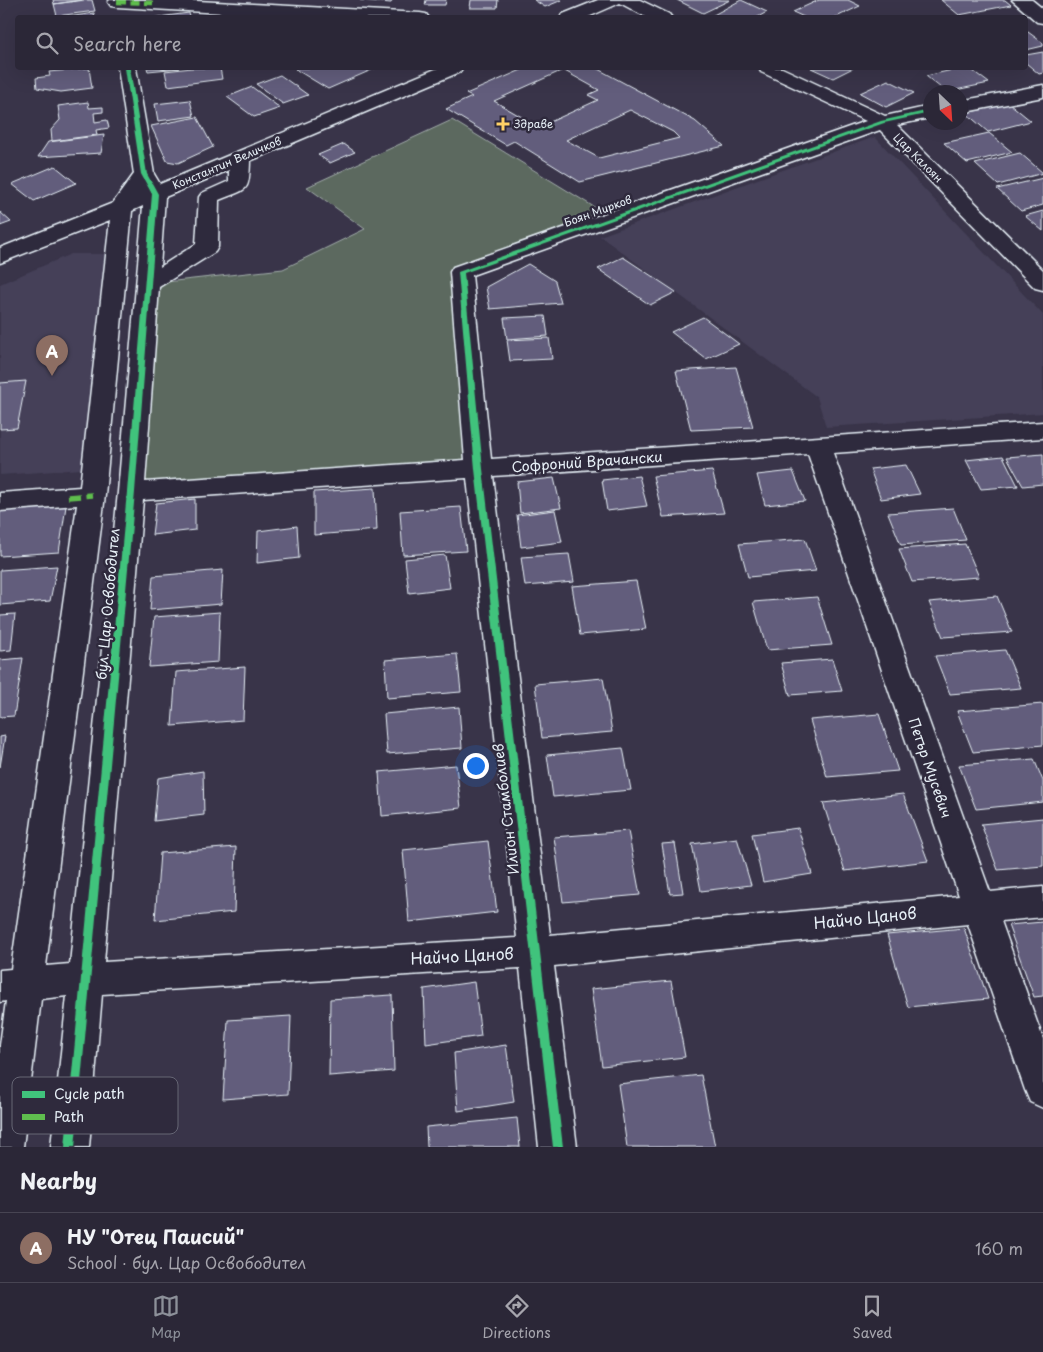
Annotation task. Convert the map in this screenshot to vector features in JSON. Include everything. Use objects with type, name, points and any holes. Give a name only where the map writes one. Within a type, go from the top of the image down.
[{"type":"street","points":[[576,15],[613,0]]},
{"type":"street","points":[[626,0],[657,15]]},
{"type":"street","points":[[1021,0],[1043,18]]},
{"type":"street","points":[[118,6],[155,3],[367,15]]},
{"type":"street","name":"бул. Цар Освободител","points":[[77,1077],[131,492],[148,284],[150,184],[127,70]]},
{"type":"street","name":"Константин Величков","points":[[0,256],[122,206],[150,184],[240,157],[448,70]]},
{"type":"street","name":"Цар Калоян","points":[[772,70],[883,122],[1043,284]]},
{"type":"street","points":[[968,105],[1043,91]]},
{"type":"street","name":"Боян Мирков","points":[[480,469],[461,272],[883,122],[923,113]]},
{"type":"street","points":[[148,284],[207,247],[209,198],[240,184],[240,157]]},
{"type":"street","name":"бул. Цар Освободител","points":[[4,1147],[13,985],[80,496],[118,246],[122,206]]},
{"type":"street","points":[[63,230],[103,236],[118,246]]},
{"type":"street","name":"Софроний Врачански","points":[[131,492],[1043,430]]},
{"type":"street","name":"Петър Мусевич","points":[[818,446],[1043,1090]]},
{"type":"street","name":"Илион Стамболиев","points":[[480,469],[558,1147]]},
{"type":"street","points":[[0,502],[80,496]]},
{"type":"street","name":"Найчо Цанов","points":[[13,985],[536,952],[979,906],[1043,902]]},
{"type":"street","name":"бул. Цар Освободител","points":[[70,1147],[71,1134]]},
{"type":"shaded area","points":[[875,137],[1043,315],[1043,413],[826,427],[817,397],[600,236]]},
{"type":"shaded area","points":[[71,254],[117,254],[95,468],[0,475],[0,284]]},
{"type":"green space","points":[[452,120],[612,218],[461,272],[479,469],[131,492],[148,284],[283,269],[365,229],[307,187]]},
{"type":"building","points":[[53,0],[82,0],[54,4]]},
{"type":"building","points":[[92,0],[95,11],[57,15],[54,4]]},
{"type":"building","points":[[360,0],[392,0],[391,3]]},
{"type":"building","points":[[426,0],[446,0],[445,5],[425,5]]},
{"type":"building","points":[[471,0],[498,0],[497,8],[470,8]]},
{"type":"building","points":[[534,0],[562,0],[545,7]]},
{"type":"building","points":[[677,0],[730,0],[703,13]]},
{"type":"building","points":[[741,0],[767,12],[762,15],[714,15]]},
{"type":"building","points":[[819,0],[848,0],[860,6],[840,15],[800,15],[793,12]]},
{"type":"building","points":[[941,0],[1005,0],[1011,5],[959,15]]},
{"type":"building","points":[[222,11],[284,15],[220,15]]},
{"type":"building","points":[[1028,32],[1043,43],[1043,46],[1028,50]]},
{"type":"building","points":[[1043,52],[1043,73],[1039,74],[1028,65],[1028,55]]},
{"type":"building","points":[[89,70],[92,88],[61,92],[37,88],[36,78],[50,76],[49,72]]},
{"type":"building","points":[[220,70],[222,79],[168,86],[165,71]]},
{"type":"building","points":[[297,70],[371,70],[328,89]]},
{"type":"building","name":"Здраве","points":[[521,70],[563,70],[600,70],[695,121],[724,146],[580,182],[514,141],[506,145],[446,109],[472,97],[466,94]],"holes":[[[563,70],[599,90],[588,95],[598,100],[539,127],[494,101]],[[630,110],[673,132],[679,138],[599,158],[566,140]]]},
{"type":"building","points":[[815,70],[849,70],[833,78]]},
{"type":"building","points":[[952,70],[972,70],[989,83],[968,87],[968,85],[937,85],[926,76]]},
{"type":"building","points":[[280,75],[308,95],[283,104],[256,84]]},
{"type":"building","points":[[888,80],[914,93],[886,107],[860,93]]},
{"type":"building","points":[[252,87],[280,108],[254,117],[227,97]]},
{"type":"building","points":[[190,100],[194,116],[158,121],[155,104]]},
{"type":"building","points":[[88,102],[89,108],[103,107],[103,112],[94,113],[95,122],[107,120],[109,128],[96,130],[97,135],[52,141],[51,130],[60,120],[58,106]]},
{"type":"building","points":[[1009,103],[1031,121],[988,132],[968,115],[968,113]]},
{"type":"building","points":[[197,117],[213,147],[178,163],[167,161],[151,126]]},
{"type":"building","points":[[989,133],[1012,152],[967,163],[944,143]]},
{"type":"building","points":[[104,135],[101,153],[38,157],[48,142]]},
{"type":"building","points":[[344,144],[355,152],[330,163],[318,155]]},
{"type":"building","points":[[1020,153],[1043,173],[998,185],[975,164]]},
{"type":"building","points":[[55,166],[76,183],[34,201],[12,184]]},
{"type":"building","points":[[1043,178],[1043,205],[1021,211],[997,189]]},
{"type":"building","points":[[1043,211],[1043,231],[1025,216]]},
{"type":"building","points":[[0,212],[11,222],[0,226]]},
{"type":"building","points":[[623,257],[676,292],[650,305],[598,269]]},
{"type":"building","points":[[528,264],[555,281],[561,303],[490,309],[486,287]]},
{"type":"building","points":[[545,316],[548,336],[507,339],[504,318]]},
{"type":"building","points":[[703,317],[739,344],[706,359],[671,332]]},
{"type":"building","points":[[549,338],[552,359],[510,361],[507,340]]},
{"type":"building","points":[[736,367],[753,427],[691,430],[676,371]]},
{"type":"building","points":[[26,381],[17,428],[0,429],[0,383]]},
{"type":"building","points":[[1043,454],[1043,484],[1023,486],[1007,457]]},
{"type":"building","points":[[1003,456],[1018,486],[981,489],[966,460]]},
{"type":"building","points":[[906,465],[920,494],[881,499],[870,469]]},
{"type":"building","points":[[712,471],[724,513],[663,517],[653,476]]},
{"type":"building","points":[[793,471],[805,501],[765,505],[757,475]]},
{"type":"building","points":[[639,476],[647,506],[607,511],[602,480]]},
{"type":"building","points":[[554,478],[561,508],[520,513],[517,482]]},
{"type":"building","points":[[375,488],[377,530],[314,535],[314,492]]},
{"type":"building","points":[[195,499],[195,530],[152,535],[156,503]]},
{"type":"building","points":[[66,506],[59,552],[0,556],[0,510]]},
{"type":"building","points":[[461,507],[466,551],[403,555],[400,511]]},
{"type":"building","points":[[953,508],[966,540],[901,545],[888,513]]},
{"type":"building","points":[[555,510],[562,542],[521,547],[517,515]]},
{"type":"building","points":[[297,526],[299,558],[257,563],[258,531]]},
{"type":"building","points":[[805,539],[816,571],[748,577],[739,544]]},
{"type":"building","points":[[965,544],[979,577],[912,582],[899,549]]},
{"type":"building","points":[[569,554],[574,582],[525,586],[521,557]]},
{"type":"building","points":[[445,555],[450,588],[409,593],[405,559]]},
{"type":"building","points":[[57,566],[50,601],[0,605],[0,570]]},
{"type":"building","points":[[223,570],[221,604],[150,610],[153,576]]},
{"type":"building","points":[[636,581],[646,629],[580,635],[572,586]]},
{"type":"building","points":[[997,596],[1012,632],[943,637],[929,602]]},
{"type":"building","points":[[817,597],[832,645],[767,650],[753,602]]},
{"type":"building","points":[[220,612],[218,662],[149,667],[154,617]]},
{"type":"building","points":[[15,614],[11,650],[0,651],[0,615]]},
{"type":"building","points":[[1005,650],[1021,688],[950,694],[935,656]]},
{"type":"building","points":[[457,654],[461,692],[387,698],[385,660]]},
{"type":"building","points":[[23,658],[14,716],[0,717],[0,660]]},
{"type":"building","points":[[832,659],[842,691],[790,695],[781,663]]},
{"type":"building","points":[[245,667],[243,720],[172,726],[176,672]]},
{"type":"building","points":[[603,678],[612,732],[542,738],[535,684]]},
{"type":"building","points":[[1043,704],[1043,745],[973,752],[957,711]]},
{"type":"building","points":[[459,707],[462,748],[387,754],[384,714]]},
{"type":"building","points":[[879,714],[898,771],[827,777],[810,720]]},
{"type":"building","points":[[5,736],[0,767],[0,737]]},
{"type":"building","points":[[623,748],[631,790],[553,797],[547,755]]},
{"type":"building","points":[[1034,759],[1043,781],[1043,802],[976,809],[959,765]]},
{"type":"building","points":[[456,765],[461,808],[382,816],[379,772]]},
{"type":"building","points":[[203,771],[204,815],[154,821],[158,778]]},
{"type":"building","points":[[903,794],[928,861],[845,871],[823,803]]},
{"type":"building","points":[[1043,818],[1043,866],[998,870],[981,824]]},
{"type":"building","points":[[798,828],[812,874],[763,882],[752,834]]},
{"type":"building","points":[[628,831],[640,895],[563,902],[554,837]]},
{"type":"building","points":[[737,838],[751,885],[701,891],[692,844]]},
{"type":"building","points":[[488,841],[497,912],[409,922],[403,850]]},
{"type":"building","points":[[675,843],[683,893],[670,894],[662,844]]},
{"type":"building","points":[[236,847],[234,912],[155,920],[160,853]]},
{"type":"building","points":[[1043,922],[1043,996],[1034,997],[1008,925]]},
{"type":"building","points":[[964,928],[988,999],[908,1007],[887,935]]},
{"type":"building","points":[[671,981],[685,1057],[602,1066],[591,989]]},
{"type":"building","points":[[474,982],[481,1036],[426,1044],[424,989]]},
{"type":"building","points":[[392,995],[394,1071],[329,1076],[330,999]]},
{"type":"building","points":[[291,1016],[288,1094],[223,1099],[228,1020]]},
{"type":"building","points":[[506,1045],[514,1102],[458,1111],[454,1053]]},
{"type":"building","points":[[701,1075],[715,1147],[627,1147],[618,1084]]},
{"type":"building","points":[[517,1118],[520,1147],[427,1147],[426,1127]]},
{"type":"marked path","points":[[117,2],[155,3]]},
{"type":"marked path","points":[[68,497],[92,495]]},
{"type":"cycle path","points":[[77,1077],[131,492],[155,194],[144,174],[127,70]]},
{"type":"cycle path","points":[[558,1147],[479,469],[461,272],[883,122],[923,113]]},
{"type":"cycle path","points":[[70,1147],[71,1134]]},
{"type":"place","name":"Здраве","points":[[503,124]]},
{"type":"place","name":"НУ \"Отец Паисий\"","points":[[52,376]]}]
